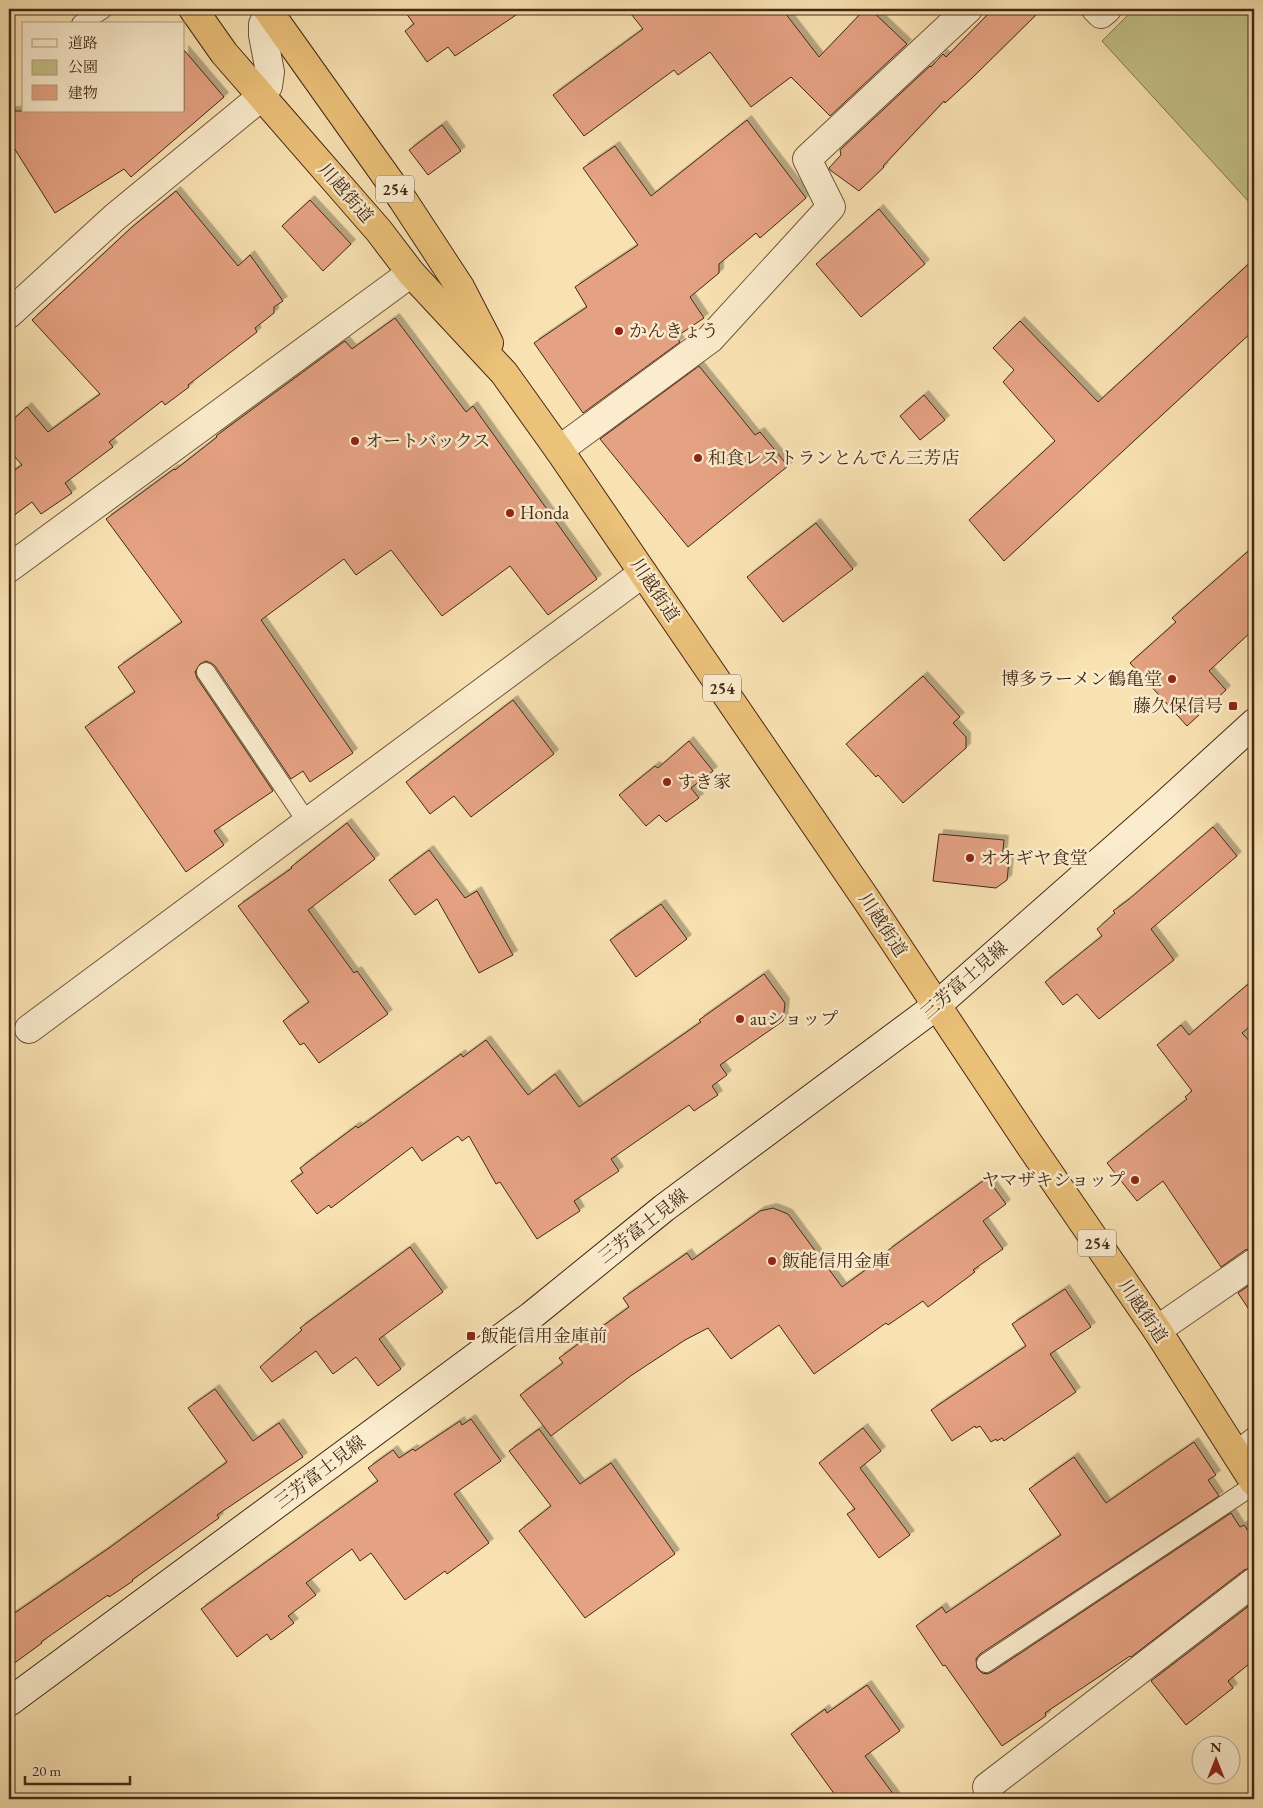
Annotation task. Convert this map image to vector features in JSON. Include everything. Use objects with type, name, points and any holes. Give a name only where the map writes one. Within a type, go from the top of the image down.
[{"type":"highway","name":"川越街道","points":[[192,9],[224,53],[380,231],[411,273],[504,373],[643,572],[1157,1330],[1245,1444],[1254,1484]]},
{"type":"highway","name":"川越街道","points":[[271,10],[403,200],[460,287],[504,373]]},
{"type":"street","points":[[559,450],[710,339],[831,207],[807,159],[968,9]]},
{"type":"street","points":[[1096,9],[1101,14],[1107,9]]},
{"type":"street","points":[[9,314],[115,217],[262,96],[268,86],[270,72],[263,35],[264,24],[271,10]]},
{"type":"street","points":[[9,568],[411,273]]},
{"type":"street","points":[[29,1029],[643,572]]},
{"type":"street","name":"三芳富士見線","points":[[9,1702],[531,1316],[664,1208],[936,1006],[1163,806],[1254,723]]},
{"type":"street","points":[[1157,1330],[1254,1263]]},
{"type":"street","points":[[987,1787],[1254,1582]]},
{"type":"lane","points":[[84,22],[103,9]]},
{"type":"lane","points":[[206,672],[307,822]]},
{"type":"lane","points":[[986,1663],[1254,1484]]},
{"type":"green space","points":[[1134,9],[1254,9],[1254,200],[1250,203],[1102,41]]},
{"type":"building","points":[[403,9],[525,9],[455,56],[448,47],[427,62],[405,31],[414,24]]},
{"type":"building","points":[[627,9],[782,9],[819,57],[865,9],[870,9],[907,44],[830,116],[791,77],[751,107],[710,52],[678,75],[674,70],[584,136],[553,95],[643,29]]},
{"type":"building","points":[[993,9],[1042,9],[971,79],[945,103],[944,101],[884,167],[859,191],[830,170],[829,168],[841,155],[840,150],[943,54],[946,57]]},
{"type":"building","points":[[185,51],[224,97],[131,177],[124,169],[55,213],[9,140],[9,111],[185,112]]},
{"type":"building","points":[[747,120],[806,198],[760,238],[756,233],[719,264],[719,273],[690,297],[704,318],[676,337],[680,342],[583,413],[534,343],[587,307],[575,287],[638,245],[583,168],[615,146],[651,196]]},
{"type":"building","points":[[442,125],[461,151],[428,175],[409,150]]},
{"type":"building","points":[[176,191],[238,266],[250,255],[283,301],[274,307],[274,313],[255,328],[257,332],[165,405],[162,401],[109,442],[113,447],[65,483],[72,493],[41,514],[32,502],[9,519],[9,474],[22,465],[9,450],[9,423],[27,407],[48,432],[100,394],[32,320],[132,227]]},
{"type":"building","points":[[310,200],[351,244],[323,271],[282,226]]},
{"type":"building","points":[[879,209],[925,264],[861,317],[816,264]]},
{"type":"building","points":[[1254,259],[1254,330],[1004,561],[969,520],[1055,441],[1003,382],[1014,370],[993,348],[1020,321],[1098,402]]},
{"type":"building","points":[[395,318],[466,412],[473,406],[597,579],[548,615],[510,566],[442,616],[391,550],[356,575],[344,559],[261,620],[353,753],[310,782],[303,771],[291,779],[215,666],[206,661],[200,664],[195,672],[197,678],[273,791],[214,831],[224,845],[186,872],[85,727],[135,692],[118,667],[182,622],[106,519],[175,470],[216,436],[345,341],[352,349]]},
{"type":"building","name":"和食レストランとんでん三芳店","points":[[699,366],[755,435],[760,432],[788,466],[688,547],[600,439]]},
{"type":"building","points":[[924,395],[945,420],[920,440],[900,416]]},
{"type":"building","points":[[816,523],[853,569],[783,622],[747,577]]},
{"type":"building","points":[[1254,546],[1254,629],[1209,671],[1226,690],[1187,726],[1130,663],[1176,622],[1172,618]]},
{"type":"building","points":[[923,676],[960,717],[953,723],[966,737],[966,748],[903,803],[846,744]]},
{"type":"building","points":[[513,700],[554,754],[471,817],[454,796],[430,814],[406,782]]},
{"type":"building","name":"すき家","points":[[689,741],[713,771],[691,788],[699,798],[666,822],[659,815],[646,826],[619,795],[655,766],[658,768]]},
{"type":"building","points":[[347,823],[375,859],[308,910],[354,973],[357,971],[388,1014],[319,1063],[304,1043],[300,1045],[283,1021],[309,1002],[238,906],[292,868]]},
{"type":"building","points":[[1213,827],[1237,856],[1151,929],[1174,960],[1099,1019],[1077,994],[1063,1005],[1045,982],[1102,936],[1097,929],[1115,913],[1113,911]]},
{"type":"building","points":[[939,834],[1004,840],[1002,860],[1009,861],[1007,880],[996,888],[933,881]]},
{"type":"building","points":[[429,850],[465,898],[477,891],[513,955],[479,973],[437,899],[415,915],[389,880]]},
{"type":"building","points":[[661,904],[687,939],[636,977],[610,940]]},
{"type":"building","points":[[764,974],[785,1003],[783,1021],[720,1065],[727,1075],[712,1086],[718,1095],[694,1111],[689,1105],[611,1159],[619,1171],[574,1201],[580,1211],[537,1239],[500,1182],[496,1184],[469,1136],[462,1141],[458,1136],[422,1161],[412,1147],[331,1208],[329,1205],[317,1214],[291,1181],[303,1173],[300,1168],[356,1126],[358,1128],[461,1054],[463,1057],[486,1040],[528,1095],[555,1074],[579,1107],[701,1022],[699,1020]]},
{"type":"building","points":[[1254,979],[1254,1023],[1242,1033],[1254,1046],[1254,1248],[1245,1250],[1221,1267],[1163,1181],[1137,1201],[1107,1163],[1187,1099],[1185,1097],[1192,1091],[1157,1045],[1181,1025],[1189,1035]]},
{"type":"building","points":[[987,1178],[1006,1204],[983,1221],[1003,1249],[973,1270],[975,1272],[928,1307],[923,1301],[888,1325],[886,1323],[814,1374],[779,1325],[731,1359],[708,1328],[685,1340],[632,1375],[551,1436],[520,1395],[563,1363],[559,1358],[629,1307],[623,1298],[687,1253],[692,1260],[760,1211],[773,1208],[788,1214],[842,1287],[889,1253],[887,1251]]},
{"type":"building","points":[[410,1247],[443,1292],[379,1339],[401,1369],[378,1386],[356,1357],[333,1374],[316,1351],[272,1382],[260,1367],[302,1330],[300,1328]]},
{"type":"building","points":[[1254,1282],[1254,1317],[1238,1293]]},
{"type":"building","points":[[1065,1289],[1091,1327],[1050,1354],[1076,1392],[1004,1441],[1002,1438],[991,1442],[980,1426],[976,1428],[975,1426],[952,1441],[931,1410],[1026,1346],[1012,1324]]},
{"type":"building","points":[[215,1389],[253,1441],[279,1423],[303,1457],[217,1515],[219,1518],[133,1581],[109,1597],[108,1595],[9,1667],[9,1617],[109,1548],[227,1462],[188,1408]]},
{"type":"building","points":[[471,1419],[501,1461],[454,1494],[489,1543],[447,1574],[445,1571],[405,1600],[371,1553],[360,1561],[352,1549],[306,1583],[316,1595],[288,1616],[294,1623],[271,1640],[267,1634],[237,1657],[201,1609],[378,1481],[368,1468],[393,1450],[399,1458],[413,1449],[415,1451],[460,1421],[462,1425]]},
{"type":"building","points":[[863,1428],[881,1451],[860,1468],[910,1535],[879,1558],[847,1514],[855,1509],[819,1463]]},
{"type":"building","points":[[539,1429],[580,1484],[611,1463],[675,1554],[585,1618],[519,1531],[551,1506],[509,1451]]},
{"type":"building","points":[[1194,1442],[1216,1475],[1208,1480],[1219,1496],[980,1654],[976,1659],[977,1668],[982,1673],[992,1672],[1231,1513],[1240,1527],[1244,1525],[1254,1539],[1254,1567],[1244,1570],[1131,1657],[1045,1713],[1046,1716],[1002,1746],[916,1626],[942,1607],[946,1613],[1061,1535],[1029,1489],[1074,1457],[1106,1503]]},
{"type":"building","points":[[1254,1602],[1254,1660],[1228,1681],[1233,1688],[1186,1725],[1151,1681]]},
{"type":"building","points":[[867,1685],[900,1731],[865,1756],[897,1799],[838,1799],[791,1734],[825,1709],[827,1713]]},
{"type":"place","name":"かんきょう","points":[[619,331]]},
{"type":"place","name":"オートバックス","points":[[355,441]]},
{"type":"place","name":"和食レストランとんでん三芳店","points":[[698,458]]},
{"type":"place","name":"Honda","points":[[510,513]]},
{"type":"place","name":"博多ラーメン鶴亀堂","points":[[1172,679]]},
{"type":"place","name":"藤久保信号","points":[[1233,706]]},
{"type":"place","name":"すき家","points":[[667,782]]},
{"type":"place","name":"オオギヤ食堂","points":[[970,858]]},
{"type":"place","name":"auショップ","points":[[740,1019]]},
{"type":"place","name":"ヤマザキショップ","points":[[1135,1180]]},
{"type":"place","name":"飯能信用金庫","points":[[772,1261]]},
{"type":"place","name":"飯能信用金庫前","points":[[471,1336]]}]
